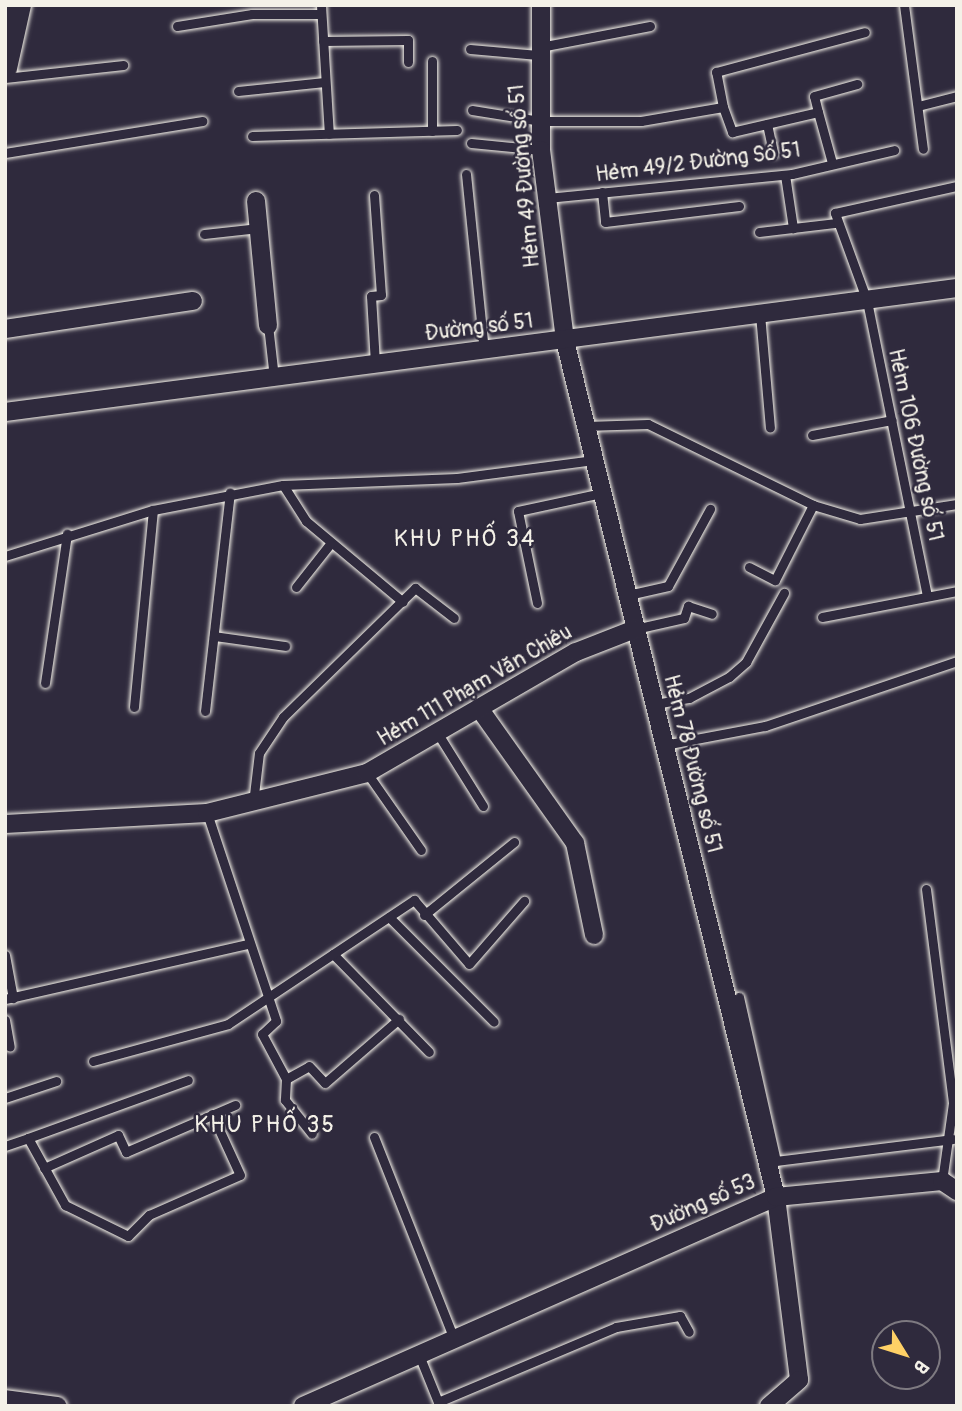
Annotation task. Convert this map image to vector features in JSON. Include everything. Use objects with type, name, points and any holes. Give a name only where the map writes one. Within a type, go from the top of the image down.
[{"type":"main road","points":[[5,68],[19,5]]},
{"type":"street","name":"Hẻm 49 Đường số 51","points":[[541,5],[538,51],[541,150],[565,341]]},
{"type":"street","points":[[256,201],[268,325]]},
{"type":"street","name":"Đường số 51","points":[[5,412],[957,288]]},
{"type":"street","points":[[5,329],[192,301]]},
{"type":"street","name":"Hẻm 78 Đường số 51","points":[[565,341],[776,1197],[799,1380],[769,1406]]},
{"type":"street","name":"Hẻm 111 Phạm Văn Chiêu","points":[[5,824],[207,813],[253,805],[367,773],[576,652],[635,629]]},
{"type":"street","points":[[479,708],[575,843],[593,935]]},
{"type":"street","name":"Đường số 53","points":[[303,1406],[776,1197],[950,1186]]},
{"type":"street","points":[[5,1399],[58,1406]]},
{"type":"lane","points":[[5,6],[12,5]]},
{"type":"lane","points":[[904,5],[923,149]]},
{"type":"lane","points":[[177,26],[252,14],[321,9],[328,134]]},
{"type":"lane","points":[[470,49],[538,51],[650,26]]},
{"type":"lane","points":[[818,111],[732,132],[723,107],[716,72],[864,32]]},
{"type":"lane","points":[[323,41],[408,40],[408,62]]},
{"type":"lane","points":[[432,61],[432,131]]},
{"type":"lane","points":[[5,78],[123,65]]},
{"type":"lane","points":[[239,91],[326,82]]},
{"type":"lane","points":[[832,163],[814,96],[857,84]]},
{"type":"lane","points":[[918,106],[957,96]]},
{"type":"lane","points":[[472,110],[541,121],[641,121],[723,107]]},
{"type":"lane","points":[[5,153],[202,121]]},
{"type":"lane","points":[[767,124],[773,153]]},
{"type":"lane","points":[[252,136],[457,130]]},
{"type":"lane","points":[[471,143],[541,150]]},
{"type":"lane","name":"Hẻm 49/2 Đường Số 51","points":[[547,198],[785,174],[894,150]]},
{"type":"lane","points":[[466,174],[484,350]]},
{"type":"lane","points":[[785,174],[793,228]]},
{"type":"lane","points":[[759,232],[836,223],[835,213],[957,186]]},
{"type":"lane","points":[[602,192],[605,222],[739,206]]},
{"type":"lane","points":[[374,195],[381,295],[371,296],[375,364]]},
{"type":"lane","name":"Hẻm 106 Đường số 51","points":[[836,223],[867,301],[927,596]]},
{"type":"lane","points":[[204,234],[259,228]]},
{"type":"lane","points":[[760,314],[770,428]]},
{"type":"lane","points":[[268,325],[274,378]]},
{"type":"lane","points":[[812,435],[892,420]]},
{"type":"lane","points":[[585,426],[648,424],[813,505],[860,519],[957,504]]},
{"type":"lane","points":[[5,556],[67,534],[230,492],[283,485],[457,478],[594,460]]},
{"type":"lane","points":[[283,485],[330,544],[403,602]]},
{"type":"lane","points":[[205,711],[230,492]]},
{"type":"lane","points":[[537,603],[517,511],[601,493]]},
{"type":"lane","points":[[749,567],[775,580],[813,505]]},
{"type":"lane","points":[[628,595],[668,586],[710,509]]},
{"type":"lane","points":[[134,707],[153,510]]},
{"type":"lane","points":[[45,683],[67,534]]},
{"type":"lane","points":[[296,587],[330,544]]},
{"type":"lane","points":[[253,805],[259,753],[283,717],[415,588],[454,618]]},
{"type":"lane","points":[[822,617],[957,591]]},
{"type":"lane","points":[[655,704],[689,698],[729,677],[746,662],[784,593]]},
{"type":"lane","points":[[635,629],[684,618],[688,606],[712,614]]},
{"type":"lane","points":[[214,636],[285,646]]},
{"type":"lane","points":[[664,746],[765,726],[957,661]]},
{"type":"lane","points":[[438,734],[483,806]]},
{"type":"lane","points":[[367,773],[421,850]]},
{"type":"lane","points":[[207,813],[247,944],[276,1021],[262,1034],[286,1079],[285,1100],[312,1134]]},
{"type":"lane","points":[[424,915],[514,842]]},
{"type":"lane","name":"Đường số 53","points":[[926,889],[955,1103],[950,1186]]},
{"type":"lane","points":[[93,1061],[228,1024],[414,900],[424,915],[469,964],[524,901]]},
{"type":"lane","points":[[389,917],[494,1022]]},
{"type":"lane","points":[[5,955],[9,999],[247,944]]},
{"type":"lane","points":[[333,954],[429,1052]]},
{"type":"lane","points":[[739,997],[776,1161],[953,1139]]},
{"type":"lane","points":[[286,1079],[309,1066],[325,1083],[399,1019]]},
{"type":"lane","points":[[5,1020],[10,1047]]},
{"type":"lane","points":[[5,1146],[188,1080]]},
{"type":"lane","points":[[5,1098],[56,1081]]},
{"type":"lane","points":[[44,1168],[118,1136],[126,1152],[235,1105]]},
{"type":"lane","points":[[28,1138],[65,1205],[128,1236],[149,1215],[240,1175],[212,1114]]},
{"type":"lane","points":[[374,1137],[454,1339]]},
{"type":"lane","points":[[419,1355],[438,1402],[616,1327],[680,1316],[689,1332]]},
{"type":"district","name":"KHU PHỐ 34","points":[[465,539]]},
{"type":"district","name":"KHU PHỐ 35","points":[[265,1125]]}]
